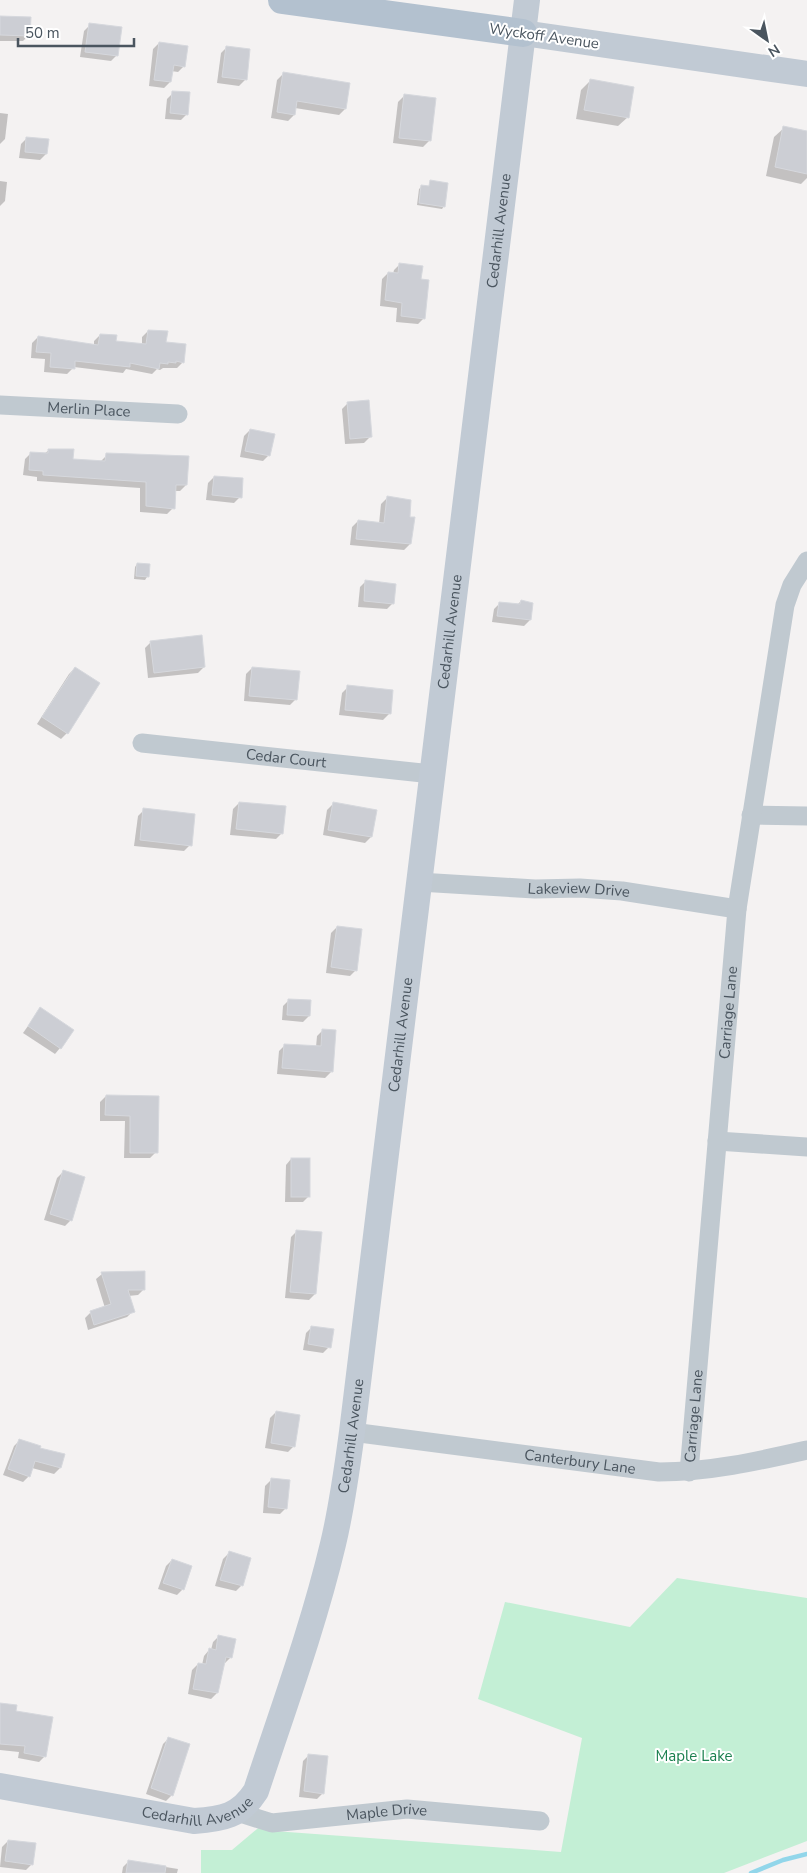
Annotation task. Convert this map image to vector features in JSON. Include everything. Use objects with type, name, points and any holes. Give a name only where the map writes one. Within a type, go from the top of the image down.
[{"type":"main road","name":"Wyckoff Avenue","points":[[282,0],[522,33]]},
{"type":"street","name":"Cedarhill Avenue","points":[[0,1786],[194,1821],[217,1820],[237,1812],[250,1801],[256,1791],[320,1591],[333,1543],[346,1477],[352,1432],[527,0]]},
{"type":"street","name":"Wyckoff Avenue","points":[[522,33],[807,74]]},
{"type":"street","name":"Merlin Place","points":[[0,405],[178,414]]},
{"type":"street","name":"Carriage Lane","points":[[689,1472],[737,909],[786,605],[792,585],[807,561]]},
{"type":"street","name":"Cedar Court","points":[[142,743],[432,774]]},
{"type":"street","points":[[751,815],[807,816]]},
{"type":"street","name":"Lakeview Drive","points":[[419,882],[535,889],[580,888],[614,891],[737,909]]},
{"type":"street","points":[[717,1142],[807,1147]]},
{"type":"street","name":"Canterbury Lane","points":[[352,1432],[659,1472],[689,1472],[720,1468],[807,1450]]},
{"type":"street","name":"Maple Drive","points":[[237,1812],[272,1823],[408,1810],[540,1821]]},
{"type":"green space","name":"Maple Lake","points":[[677,1578],[807,1598],[807,1841],[724,1873],[201,1873],[201,1850],[232,1850],[263,1824],[274,1831],[561,1852],[582,1738],[478,1699],[505,1602],[630,1627]]},
{"type":"building","points":[[0,16],[31,17],[30,36],[0,35]]},
{"type":"building","points":[[89,23],[122,27],[118,56],[85,52]]},
{"type":"building","points":[[159,42],[188,46],[185,67],[174,65],[171,82],[154,80]]},
{"type":"building","points":[[226,46],[250,49],[247,80],[222,77]]},
{"type":"building","points":[[283,72],[350,83],[346,109],[297,101],[295,115],[277,112]]},
{"type":"building","points":[[590,79],[634,87],[629,118],[584,110]]},
{"type":"building","points":[[172,91],[190,92],[188,115],[170,113]]},
{"type":"building","points":[[404,94],[436,98],[431,141],[399,138]]},
{"type":"building","points":[[783,126],[807,131],[807,174],[775,167]]},
{"type":"building","points":[[26,137],[49,139],[47,154],[25,152]]},
{"type":"building","points":[[430,180],[448,183],[445,207],[419,203],[421,185],[429,186]]},
{"type":"building","points":[[399,263],[423,266],[421,279],[429,280],[425,319],[401,316],[402,303],[385,300],[388,272],[398,273]]},
{"type":"building","points":[[148,330],[168,331],[166,342],[186,344],[184,363],[176,361],[176,363],[168,362],[168,364],[160,363],[159,369],[130,363],[130,367],[75,361],[75,369],[50,367],[51,353],[36,352],[38,336],[98,345],[100,334],[117,335],[116,341],[146,344]]},
{"type":"building","points":[[369,400],[372,437],[350,439],[347,402]]},
{"type":"building","points":[[250,429],[275,434],[270,456],[245,451]]},
{"type":"building","points":[[48,449],[74,449],[73,459],[105,461],[106,453],[189,456],[187,485],[176,485],[175,509],[146,506],[146,482],[43,475],[43,471],[29,470],[30,452],[48,453]]},
{"type":"building","points":[[214,476],[243,478],[242,498],[212,495]]},
{"type":"building","points":[[387,496],[411,500],[410,517],[415,517],[411,544],[356,539],[358,520],[384,523]]},
{"type":"building","points":[[137,563],[150,564],[149,577],[136,576]]},
{"type":"building","points":[[365,580],[396,584],[394,604],[364,601]]},
{"type":"building","points":[[521,600],[533,603],[531,620],[497,616],[499,602],[520,604]]},
{"type":"building","points":[[202,635],[205,667],[154,673],[150,641]]},
{"type":"building","points":[[75,667],[100,683],[68,734],[42,717]]},
{"type":"building","points":[[252,667],[300,671],[297,700],[249,696]]},
{"type":"building","points":[[347,685],[393,690],[391,714],[345,710]]},
{"type":"building","points":[[239,802],[286,806],[283,834],[236,829]]},
{"type":"building","points":[[333,802],[377,810],[372,837],[328,830]]},
{"type":"building","points":[[143,808],[195,814],[192,846],[140,840]]},
{"type":"building","points":[[337,926],[362,929],[357,971],[331,967]]},
{"type":"building","points":[[288,999],[311,1000],[310,1016],[287,1015]]},
{"type":"building","points":[[40,1007],[74,1030],[61,1049],[28,1026]]},
{"type":"building","points":[[322,1029],[336,1030],[333,1072],[282,1068],[284,1044],[321,1046]]},
{"type":"building","points":[[106,1095],[159,1096],[158,1153],[130,1153],[130,1116],[105,1115]]},
{"type":"building","points":[[291,1158],[310,1158],[310,1197],[291,1197]]},
{"type":"building","points":[[63,1170],[85,1177],[72,1221],[50,1214]]},
{"type":"building","points":[[296,1230],[322,1232],[316,1294],[290,1292]]},
{"type":"building","points":[[145,1271],[145,1290],[128,1290],[135,1312],[94,1325],[90,1311],[111,1304],[101,1272]]},
{"type":"building","points":[[311,1326],[334,1329],[331,1348],[308,1344]]},
{"type":"building","points":[[276,1411],[300,1415],[295,1447],[271,1443]]},
{"type":"building","points":[[19,1439],[41,1446],[40,1448],[65,1454],[61,1468],[35,1461],[30,1477],[8,1469]]},
{"type":"building","points":[[271,1478],[290,1480],[287,1509],[268,1507]]},
{"type":"building","points":[[229,1551],[251,1558],[243,1586],[220,1580]]},
{"type":"building","points":[[172,1559],[192,1566],[184,1590],[163,1583]]},
{"type":"building","points":[[218,1635],[236,1639],[232,1658],[226,1657],[218,1693],[193,1689],[198,1663],[206,1664],[209,1648],[216,1650]]},
{"type":"building","points":[[0,1703],[17,1705],[16,1711],[53,1717],[46,1757],[24,1753],[25,1746],[0,1744]]},
{"type":"building","points":[[168,1737],[190,1744],[173,1796],[151,1788]]},
{"type":"building","points":[[308,1754],[328,1756],[324,1794],[304,1791]]},
{"type":"building","points":[[8,1840],[36,1843],[33,1865],[5,1861]]},
{"type":"building","points":[[128,1860],[166,1866],[165,1873],[126,1873]]},
{"type":"waterway","points":[[751,1873],[783,1860],[807,1854]]}]
